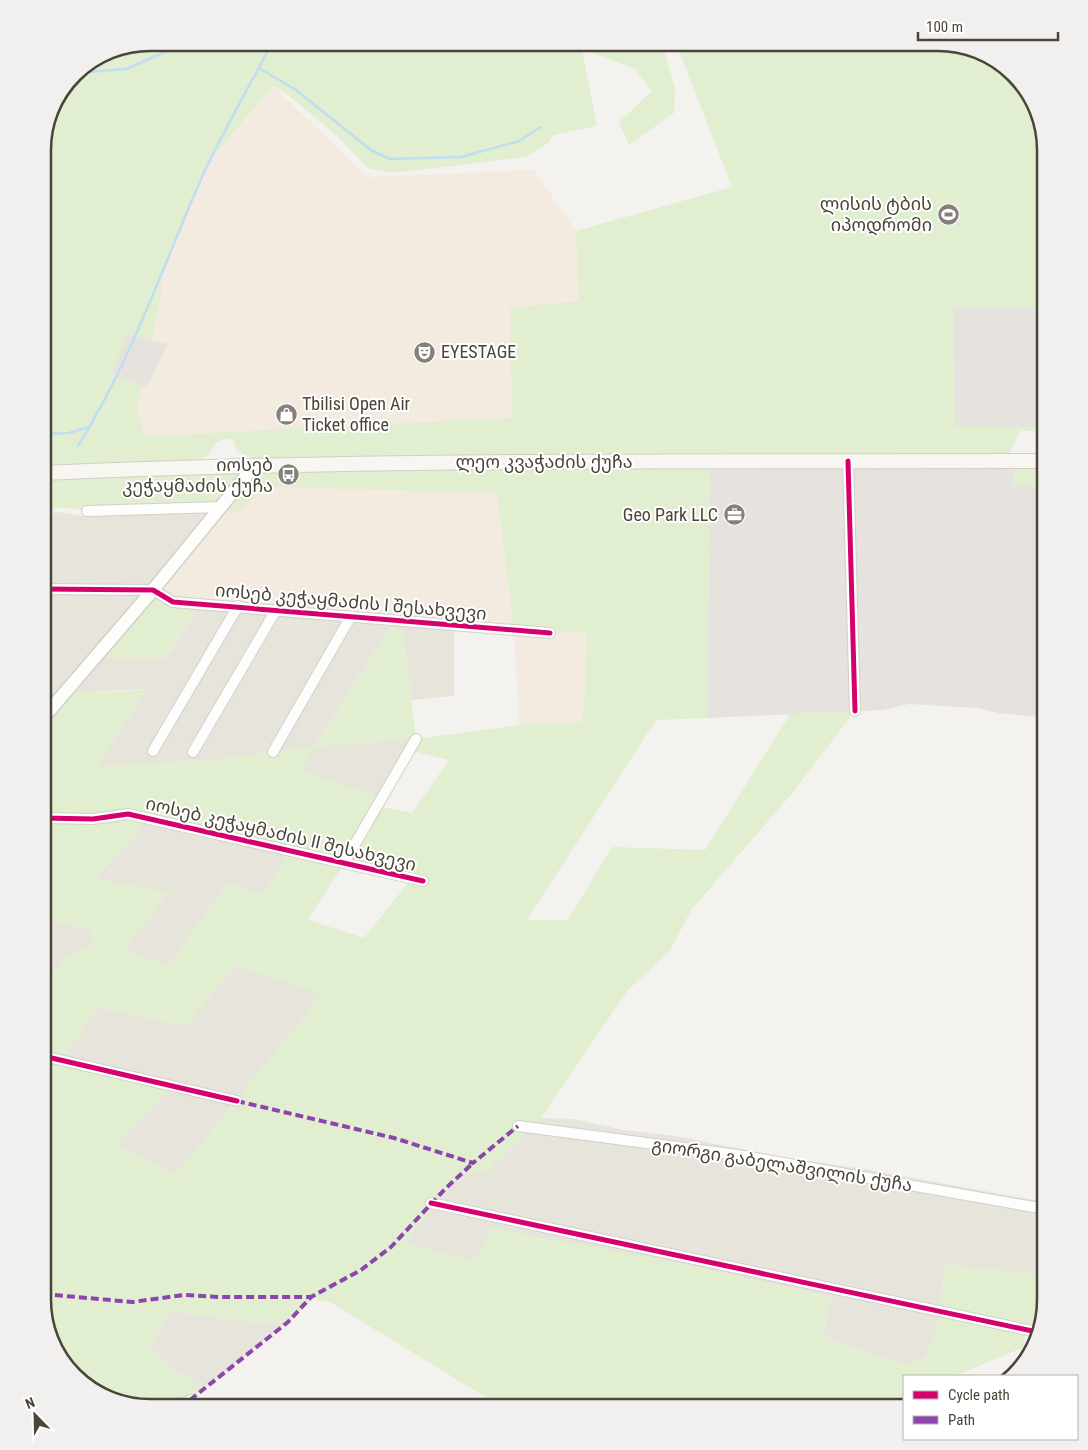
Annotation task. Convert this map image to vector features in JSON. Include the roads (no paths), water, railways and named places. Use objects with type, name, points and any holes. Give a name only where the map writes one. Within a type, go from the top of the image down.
[{"type":"main road","name":"ლეო კვაჭაძის ქუჩა","points":[[51,473],[255,465],[1037,461]]},
{"type":"street","points":[[848,461],[855,711]]},
{"type":"street","points":[[51,709],[153,590],[255,465]]},
{"type":"street","points":[[87,511],[221,507]]},
{"type":"street","points":[[51,589],[153,590]]},
{"type":"street","name":"იოსებ კეჭაყმაძის I შესახვევი","points":[[153,590],[173,602],[550,633]]},
{"type":"street","points":[[153,751],[238,606]]},
{"type":"street","points":[[193,752],[276,610]]},
{"type":"street","points":[[273,752],[351,616]]},
{"type":"street","points":[[344,863],[416,739]]},
{"type":"street","name":"იოსებ კეჭაყმაძის II შესახვევი","points":[[51,818],[93,819],[128,814],[423,881]]},
{"type":"street","points":[[51,1058],[237,1101]]},
{"type":"street","name":"გიორგი გაბელაშვილის ქუჩა","points":[[518,1126],[745,1156],[1037,1207]]},
{"type":"street","points":[[431,1203],[1031,1331]]},
{"type":"waterway","points":[[90,72],[126,69],[168,51]]},
{"type":"waterway","points":[[78,446],[97,414],[130,348],[210,160],[268,51]]},
{"type":"waterway","points":[[259,68],[296,90],[371,150],[390,159],[461,157],[519,141],[541,127]]},
{"type":"waterway","points":[[51,434],[69,433],[89,427]]},
{"type":"place","name":"ლისის ტბის იპოდრომი","points":[[948,214]]},
{"type":"place","name":"EYESTAGE","points":[[425,352]]},
{"type":"place","name":"Tbilisi Open Air Ticket office","points":[[286,414]]},
{"type":"place","name":"იოსებ კეჭაყმაძის ქუჩა","points":[[289,475]]},
{"type":"place","name":"Geo Park LLC","points":[[734,515]]}]
